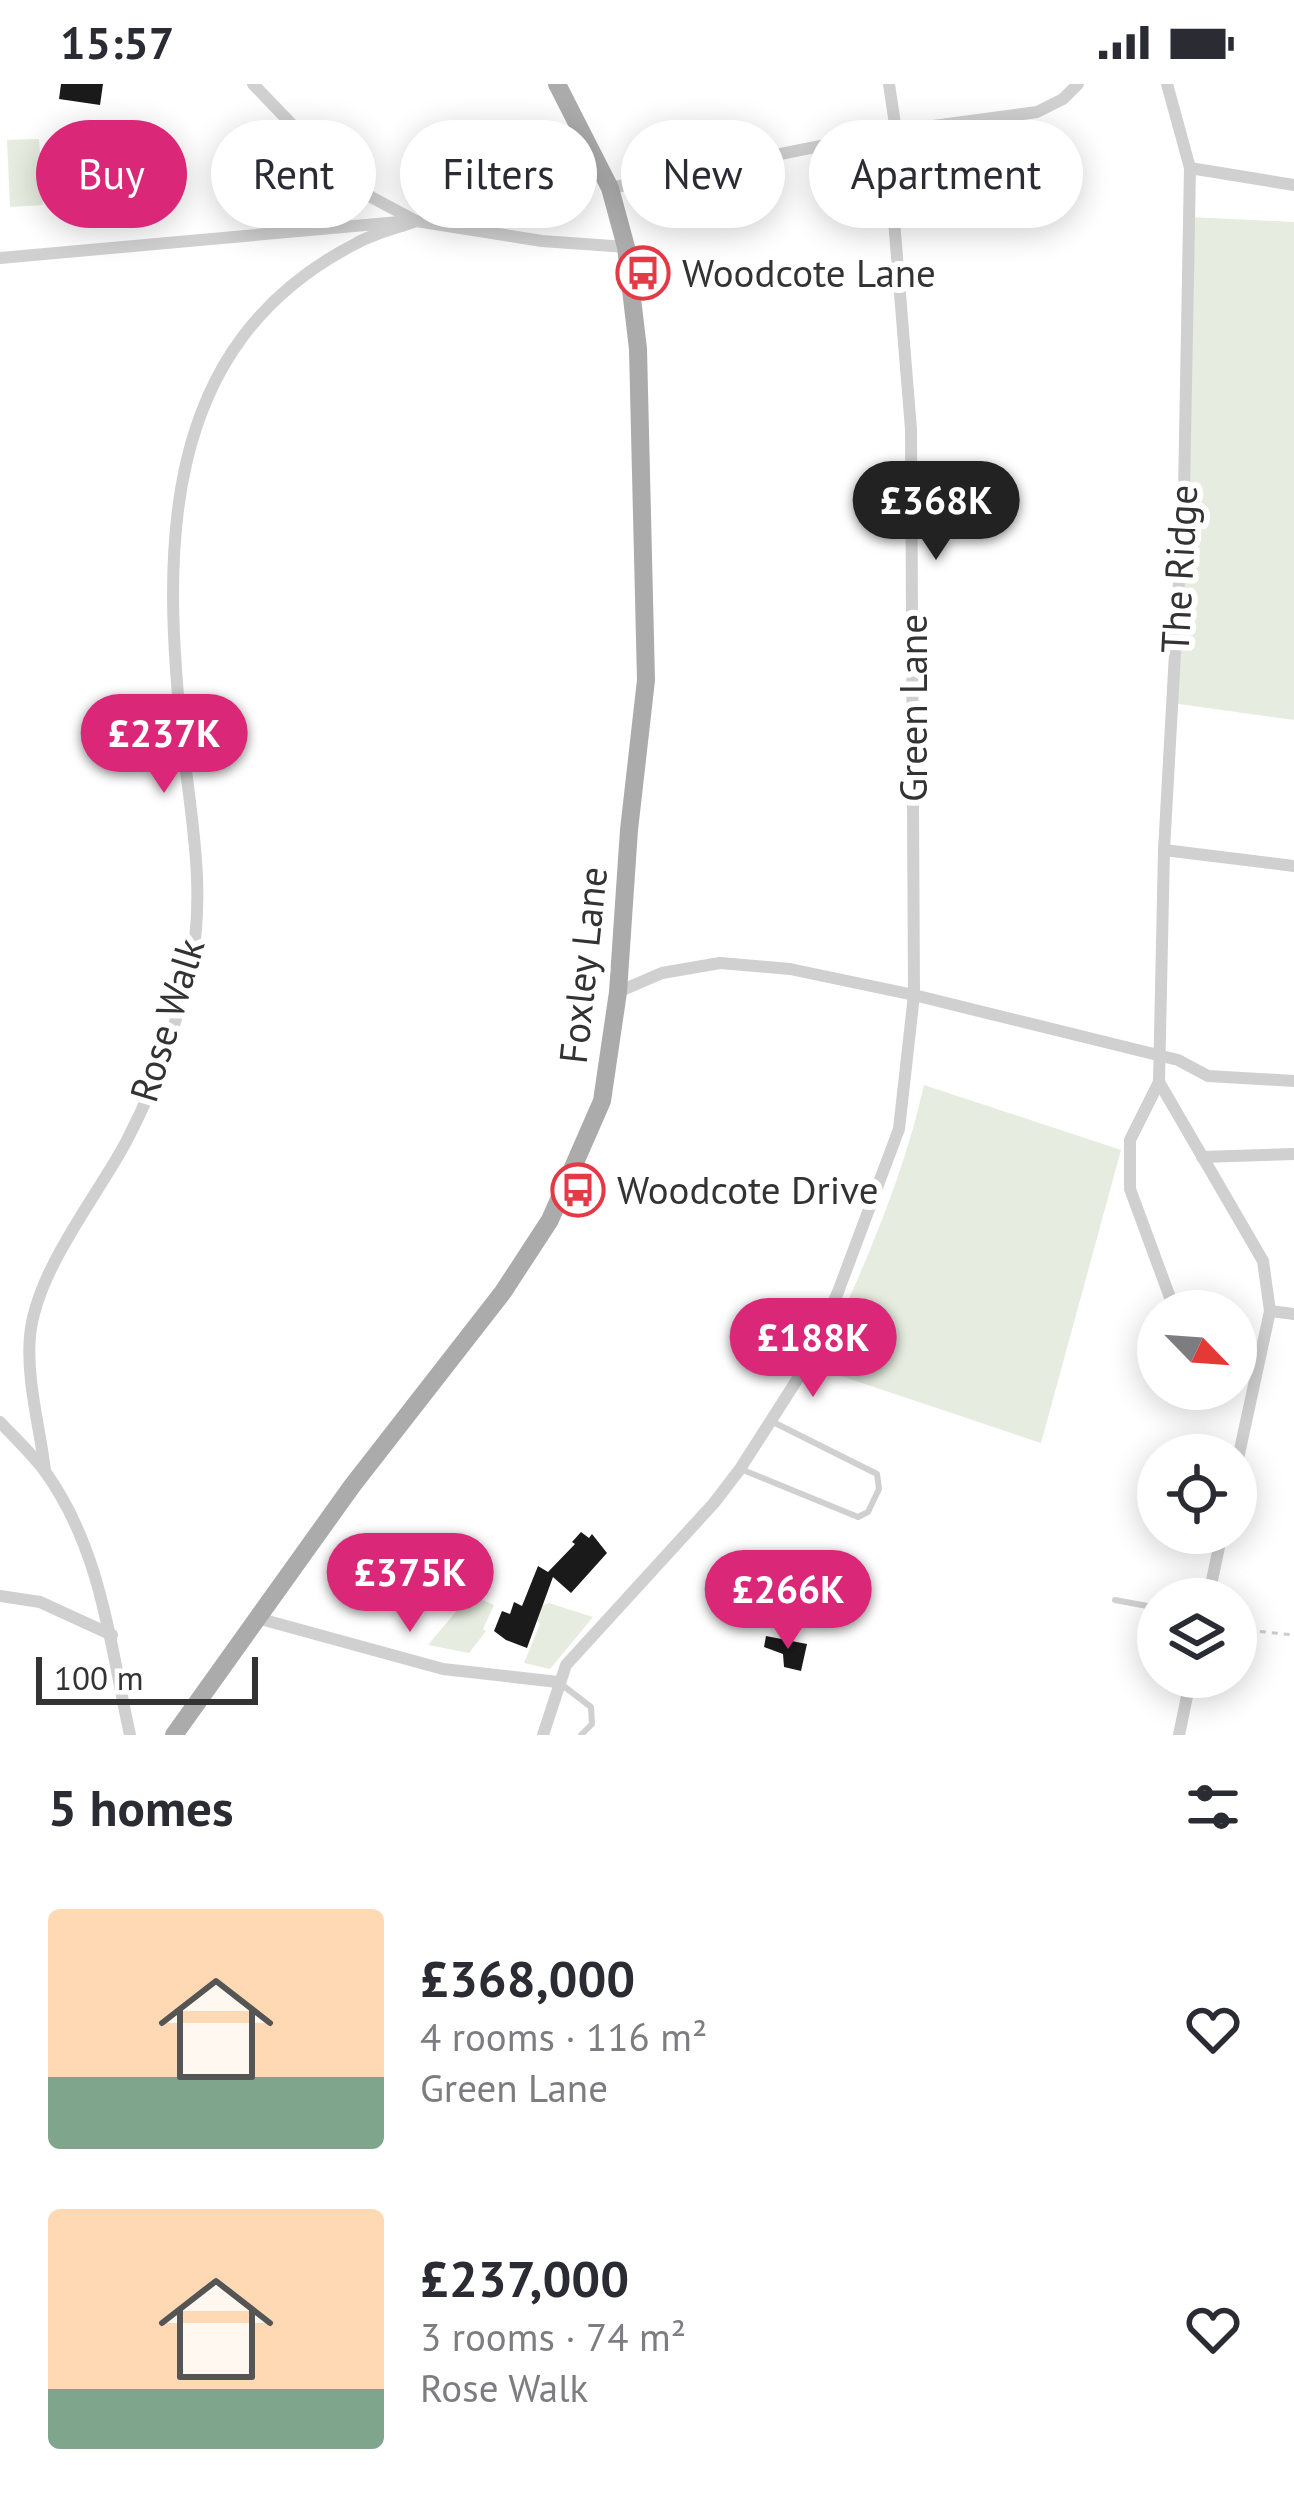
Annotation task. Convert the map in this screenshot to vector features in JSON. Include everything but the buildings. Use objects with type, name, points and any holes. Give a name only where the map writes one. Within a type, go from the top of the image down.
[{"type":"main road","name":"Foxley Lane","points":[[174,1735],[352,1486],[503,1292],[550,1220],[602,1101],[618,992],[646,680],[638,349],[626,247],[610,188],[557,84]]},
{"type":"street","points":[[253,84],[325,159],[371,197],[400,212]]},
{"type":"street","name":"Green Lane","points":[[889,84],[890,120]]},
{"type":"street","points":[[979,120],[1037,112],[1063,99],[1078,84]]},
{"type":"street","name":"The Ridge","points":[[1159,1082],[1164,850],[1184,492],[1190,167],[1167,84]]},
{"type":"street","points":[[610,188],[809,148]]},
{"type":"street","points":[[1190,167],[1294,185]]},
{"type":"street","points":[[0,258],[400,222]]},
{"type":"street","name":"Rose Walk","points":[[45,1471],[30,1332],[50,1277],[142,1109],[177,1013],[196,936],[190,810],[171,638],[171,554],[190,447],[216,380],[280,298],[322,263],[359,241],[400,227]]},
{"type":"street","points":[[460,228],[626,247]]},
{"type":"street","name":"Green Lane","points":[[558,1682],[582,1646],[740,1469],[802,1372],[887,1169],[905,1095],[914,995],[911,429],[897,228]]},
{"type":"street","points":[[1164,850],[1294,866]]},
{"type":"street","points":[[618,992],[662,973],[720,963],[790,969],[1178,1060],[1208,1076],[1294,1081]]},
{"type":"street","points":[[1159,1082],[1263,1262],[1270,1311],[1243,1434]]},
{"type":"street","points":[[1159,1082],[1130,1140],[1130,1189],[1167,1290]]},
{"type":"street","points":[[1202,1157],[1294,1154]]},
{"type":"street","points":[[1270,1311],[1294,1314]]},
{"type":"street","points":[[0,1422],[45,1471],[92,1566],[112,1635],[130,1735]]},
{"type":"street","points":[[0,1595],[40,1602],[112,1635]]},
{"type":"street","points":[[257,1618],[443,1669],[558,1682],[543,1735]]},
{"type":"street","points":[[1179,1735],[1187,1698]]},
{"type":"lane","points":[[740,1469],[858,1516],[868,1512],[879,1489],[878,1474],[771,1421]]},
{"type":"lane","points":[[1115,1600],[1137,1605]]},
{"type":"lane","points":[[558,1682],[591,1707],[592,1724],[581,1735]]},
{"type":"path","points":[[1257,1631],[1294,1634]]},
{"type":"shaded area","points":[[36,139],[36,205],[10,207],[7,140]]},
{"type":"shaded area","points":[[1189,217],[1294,222],[1294,720],[1172,703]]},
{"type":"shaded area","points":[[924,1085],[1121,1150],[1041,1443],[817,1368],[892,1194]]},
{"type":"shaded area","points":[[470,1595],[494,1605],[486,1631],[469,1653],[428,1645]]},
{"type":"shaded area","points":[[543,1605],[593,1617],[550,1669],[524,1663]]},
{"type":"place","name":"Woodcote Lane","points":[[643,273]]},
{"type":"place","name":"Woodcote Drive","points":[[578,1190]]}]
